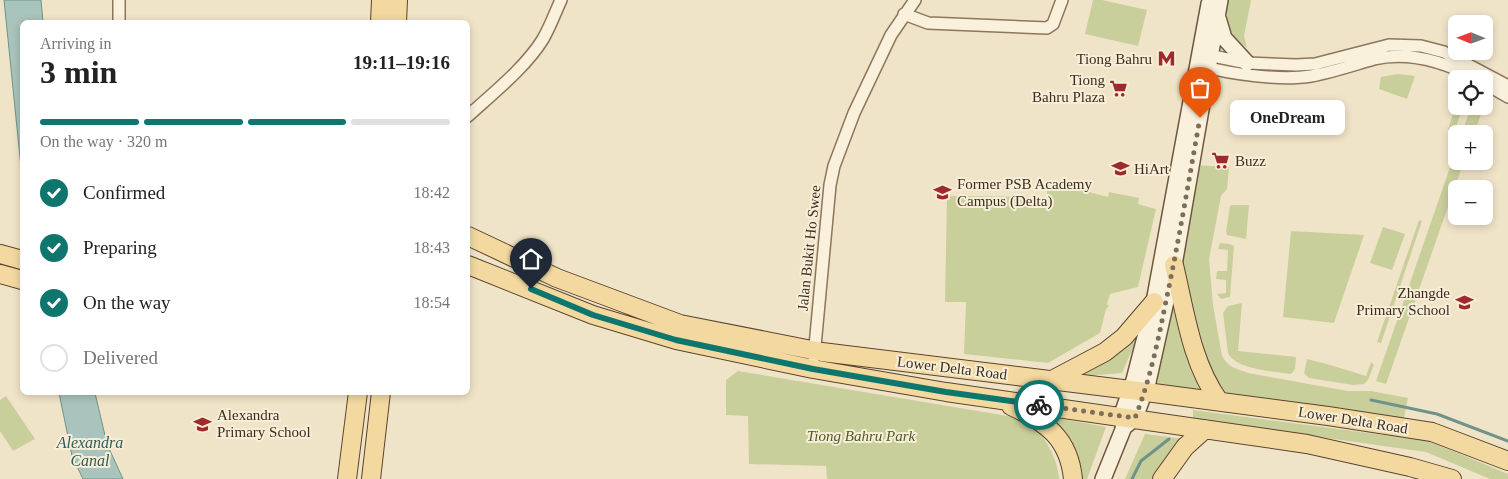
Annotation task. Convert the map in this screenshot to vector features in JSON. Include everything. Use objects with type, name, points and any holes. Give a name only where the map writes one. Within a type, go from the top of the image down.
[{"type":"main road","points":[[380,20],[381,0]]},
{"type":"main road","points":[[397,20],[398,0]]},
{"type":"main road","points":[[1103,479],[1138,391],[1174,265],[1204,60],[1210,0]]},
{"type":"main road","points":[[1138,391],[1154,302],[1204,60],[1218,7]]},
{"type":"main road","points":[[1218,7],[1224,38],[1246,63]]},
{"type":"main road","name":"Lower Delta Road","points":[[470,237],[557,278],[680,324],[814,351],[1219,401],[1432,432],[1508,461]]},
{"type":"main road","points":[[0,254],[20,259]]},
{"type":"main road","points":[[1174,265],[1196,357],[1208,386],[1219,401]]},
{"type":"main road","name":"Lower Delta Road","points":[[470,266],[593,315],[676,340],[813,369],[1127,421],[1206,429],[1306,444],[1410,467],[1452,479]]},
{"type":"main road","points":[[0,274],[20,279]]},
{"type":"main road","points":[[1052,380],[1105,352],[1124,337],[1154,302]]},
{"type":"main road","points":[[347,479],[358,395]]},
{"type":"main road","points":[[371,479],[381,395]]},
{"type":"main road","points":[[995,398],[1047,426],[1067,451],[1072,466],[1073,479]]},
{"type":"main road","points":[[1162,479],[1185,447],[1206,429]]},
{"type":"street","points":[[119,0],[119,20]]},
{"type":"street","points":[[470,114],[498,89],[538,45],[561,0]]},
{"type":"street","name":"Jalan Bukit Ho Swee","points":[[813,369],[821,268],[831,178],[854,113],[886,46],[904,14],[915,0]]},
{"type":"street","points":[[904,14],[928,22],[1047,28],[1053,24],[1062,0]]},
{"type":"street","points":[[1204,60],[1296,65],[1315,64],[1372,48],[1389,45],[1408,45],[1444,52],[1468,70]]},
{"type":"street","points":[[1204,60],[1280,77],[1311,76],[1393,56],[1415,57],[1464,70]]},
{"type":"street","points":[[1493,80],[1508,86]]},
{"type":"street","points":[[1493,88],[1508,96]]},
{"type":"green space","points":[[1093,0],[1102,0],[1147,10],[1138,46],[1085,34]]},
{"type":"green space","points":[[1228,0],[1251,0],[1244,36],[1247,48],[1236,38],[1229,27],[1227,15]]},
{"type":"green space","points":[[1398,74],[1415,76],[1407,99],[1379,89],[1381,77]]},
{"type":"green space","points":[[1453,115],[1460,115],[1457,125],[1450,125]]},
{"type":"green space","points":[[1468,115],[1481,115],[1477,125],[1465,125]]},
{"type":"green space","points":[[1193,165],[1229,167],[1227,189],[1221,196],[1209,259],[1213,305],[1224,360],[1233,367],[1248,373],[1348,391],[1371,391],[1408,398],[1403,423],[1156,390]]},
{"type":"green space","points":[[1449,170],[1461,170],[1457,180],[1448,180],[1448,207],[1386,384],[1376,381]]},
{"type":"green space","points":[[1047,187],[1070,187],[1108,197],[1109,192],[1139,198],[1138,204],[1156,209],[1138,287],[1110,294],[1107,304],[1109,306],[1106,309],[1100,333],[1048,363],[964,354],[966,302],[945,302],[947,196],[1047,197]]},
{"type":"green space","points":[[1249,205],[1246,239],[1227,235],[1230,206]]},
{"type":"green space","points":[[1419,220],[1422,221],[1381,343],[1377,342]]},
{"type":"green space","points":[[1383,227],[1405,234],[1392,270],[1370,263]]},
{"type":"green space","points":[[1291,231],[1364,235],[1334,323],[1283,317]]},
{"type":"green space","points":[[1220,243],[1234,246],[1230,297],[1221,299],[1217,294],[1226,293],[1226,280],[1216,279],[1217,271],[1227,271],[1228,250],[1218,249]]},
{"type":"green space","points":[[1242,303],[1238,351],[1296,357],[1295,369],[1291,374],[1266,371],[1247,366],[1232,359],[1228,353],[1223,313],[1228,306]]},
{"type":"green space","points":[[1144,323],[1122,373],[1073,377]]},
{"type":"green space","points":[[1307,359],[1366,376],[1371,362],[1374,365],[1368,380],[1364,384],[1353,385],[1309,378],[1304,373]]},
{"type":"green space","name":"Tiong Bahru Park","points":[[738,371],[1014,417],[1030,425],[1047,443],[1054,457],[1059,479],[827,479],[826,466],[749,464],[748,416],[726,415],[726,380]]},
{"type":"green space","points":[[6,396],[35,439],[13,451],[0,431],[0,400]]},
{"type":"green space","points":[[1193,410],[1429,441],[1508,474],[1508,479],[1490,479],[1426,452],[1193,419]]},
{"type":"green space","points":[[1041,415],[1106,427],[1087,479],[1072,479]]},
{"type":"green space","points":[[1145,434],[1185,439],[1155,479],[1125,479]]},
{"type":"water","points":[[4,0],[41,0],[43,20],[20,20],[20,157]]},
{"type":"water","name":"Alexandra Canal","points":[[59,395],[95,395],[107,444],[123,479],[83,479],[72,456]]},
{"type":"waterway","points":[[1371,400],[1437,414],[1508,441]]},
{"type":"waterway","points":[[1132,479],[1141,461],[1169,439]]},
{"type":"way so far","points":[[1039,405],[1135,418],[1148,382],[1174,265],[1200,118]]},
{"type":"place","name":"Tiong Bahru","points":[[1166,59]]},
{"type":"place","name":"Tiong Bahru Plaza","points":[[1119,89]]},
{"type":"place","name":"OneDream","points":[[1200,118]]},
{"type":"place","name":"Buzz","points":[[1221,161]]},
{"type":"place","name":"HiArt","points":[[1120,169]]},
{"type":"place","name":"Former PSB Academy Campus (Delta)","points":[[943,193]]},
{"type":"place","name":"Zhangde Primary School","points":[[1464,302]]},
{"type":"place","name":"Alexandra Primary School","points":[[203,424]]},
{"type":"route","points":[[531,289],[593,315],[676,340],[813,369],[946,392],[1039,405]]}]
